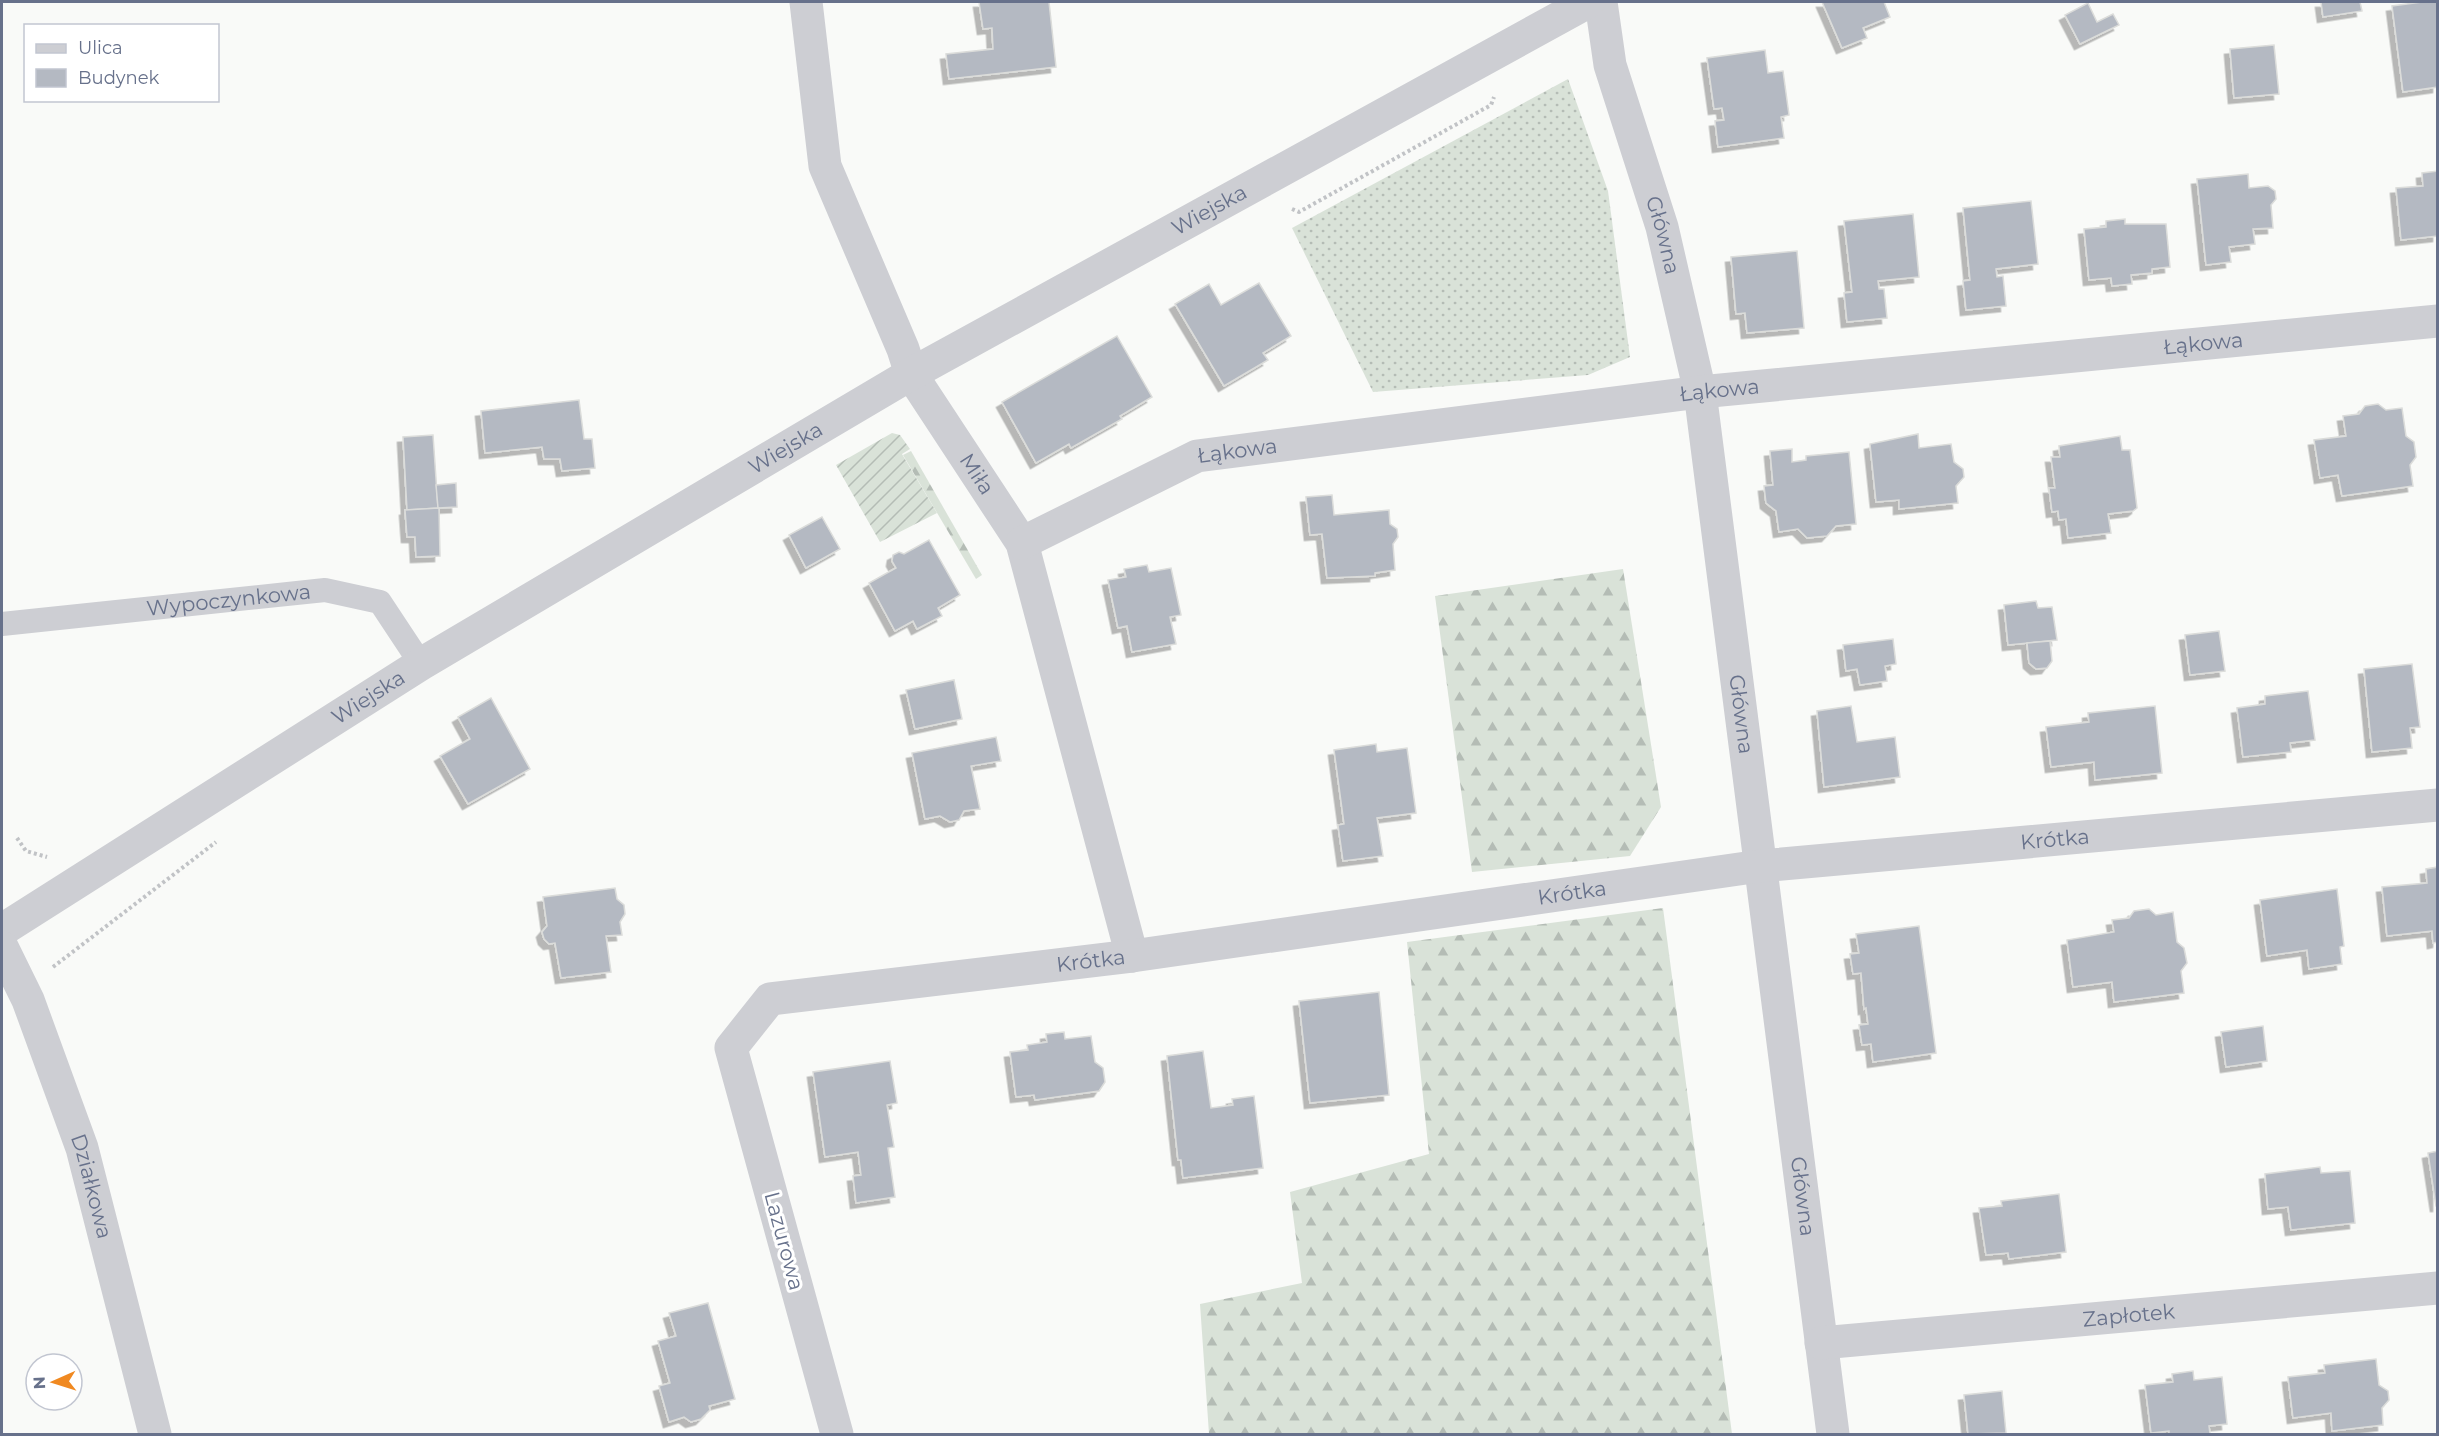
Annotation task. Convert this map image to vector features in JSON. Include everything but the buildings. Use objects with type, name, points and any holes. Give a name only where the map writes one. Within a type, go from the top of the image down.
[{"type":"street","name":"Miła","points":[[806,2],[825,166],[903,349],[911,374],[1022,543],[1132,956]]},
{"type":"street","name":"Wiejska","points":[[2,930],[421,664],[911,374],[1588,2]]},
{"type":"street","name":"Główna","points":[[1601,2],[1610,64],[1662,228],[1700,392],[1833,1434]]},
{"type":"street","name":"Łąkowa","points":[[1022,543],[1197,456],[1700,392],[2438,321]]},
{"type":"street","name":"Krótka","points":[[731,1048],[770,999],[1132,956],[1760,866],[2438,805]]},
{"type":"street","name":"Działkowa","points":[[2,947],[27,1000],[82,1148],[155,1434]]},
{"type":"street","name":"Lazurowa","points":[[731,1048],[837,1434]]},
{"type":"street","name":"Zapłotek","points":[[1821,1343],[2438,1288]]},
{"type":"lane","name":"Wypoczynkowa","points":[[2,624],[325,590],[380,602],[421,664]]},
{"type":"path","points":[[1284,206],[1299,212],[1491,105],[1497,87]]},
{"type":"path","points":[[17,838],[26,851],[56,857]]},
{"type":"path","points":[[27,1000],[55,989],[49,970],[219,839]]},
{"type":"green space","points":[[1568,79],[1608,191],[1630,357],[1588,375],[1373,392],[1292,228]]},
{"type":"green space","points":[[892,433],[900,435],[910,449],[902,454],[937,513],[880,542],[836,465]]},
{"type":"green space","points":[[911,451],[982,575],[976,579],[903,455]]},
{"type":"green space","points":[[1623,569],[1661,807],[1630,856],[1472,872],[1435,596]]},
{"type":"green space","points":[[1663,908],[1732,1434],[1209,1434],[1200,1304],[1302,1283],[1290,1192],[1429,1154],[1407,942]]}]
